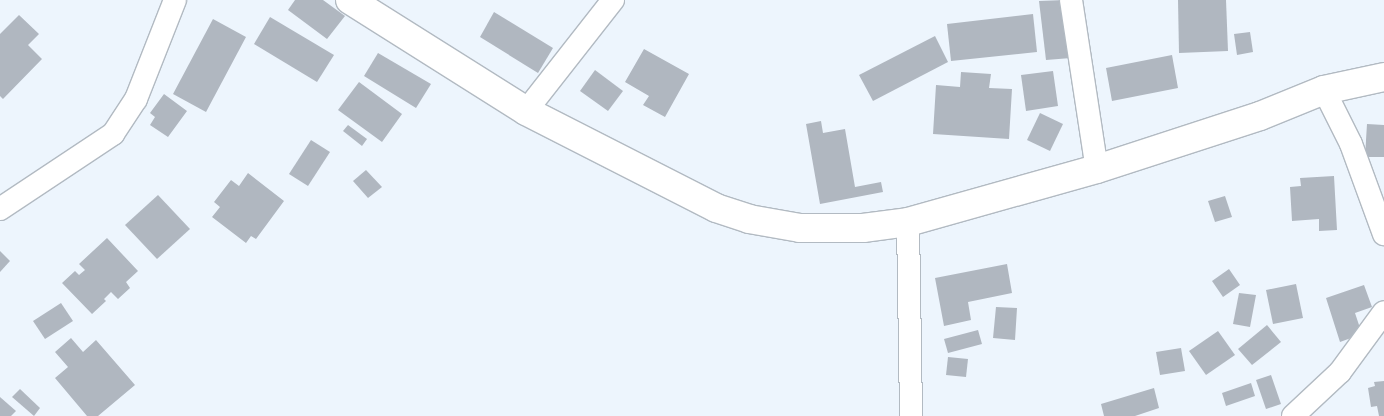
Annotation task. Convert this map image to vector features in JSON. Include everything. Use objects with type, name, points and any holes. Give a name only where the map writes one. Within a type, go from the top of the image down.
[{"type":"street","points":[[0,209],[113,134],[136,99],[175,0]]},
{"type":"street","points":[[350,0],[526,112],[716,208],[749,219],[800,228],[862,228],[908,222],[1097,169],[1260,116],[1324,90],[1384,77]]},
{"type":"street","points":[[526,112],[613,0]]},
{"type":"street","points":[[1071,0],[1097,169]]},
{"type":"street","points":[[1324,90],[1351,144],[1384,234]]},
{"type":"street","points":[[908,222],[911,416]]},
{"type":"street","points":[[1293,416],[1340,372],[1384,312]]},
{"type":"building","points":[[295,0],[323,0],[345,16],[327,39],[288,10]]},
{"type":"building","points":[[1065,0],[1071,58],[1046,60],[1039,1]]},
{"type":"building","points":[[1178,0],[1226,0],[1228,51],[1179,53]]},
{"type":"building","points":[[494,12],[553,48],[538,73],[480,37]]},
{"type":"building","points":[[1033,14],[1037,52],[951,61],[947,24]]},
{"type":"building","points":[[19,15],[39,34],[28,45],[42,59],[3,99],[0,96],[0,34]]},
{"type":"building","points":[[270,17],[334,55],[317,82],[254,44]]},
{"type":"building","points":[[213,19],[246,37],[206,112],[173,94]]},
{"type":"building","points":[[1250,32],[1253,52],[1237,55],[1234,34]]},
{"type":"building","points":[[935,36],[948,62],[873,101],[859,75]]},
{"type":"building","points":[[644,49],[689,74],[665,117],[643,105],[649,96],[625,82]]},
{"type":"building","points":[[378,53],[431,84],[416,108],[364,76]]},
{"type":"building","points":[[1172,55],[1178,88],[1112,101],[1106,68]]},
{"type":"building","points":[[595,70],[623,91],[608,111],[580,91]]},
{"type":"building","points":[[1053,71],[1058,106],[1026,111],[1021,75]]},
{"type":"building","points":[[961,72],[991,74],[989,88],[1012,89],[1009,139],[933,134],[936,85],[960,87]]},
{"type":"building","points":[[359,82],[402,114],[382,142],[338,110]]},
{"type":"building","points":[[164,94],[187,111],[168,137],[150,125],[155,117],[150,113]]},
{"type":"building","points":[[1040,113],[1063,124],[1050,151],[1027,140]]},
{"type":"building","points":[[821,121],[823,133],[845,129],[855,187],[881,182],[883,192],[820,204],[806,124]]},
{"type":"building","points":[[1367,124],[1384,125],[1384,157],[1365,157]]},
{"type":"building","points":[[348,125],[367,139],[362,146],[343,131]]},
{"type":"building","points":[[311,140],[330,152],[308,186],[289,174]]},
{"type":"building","points":[[366,170],[382,187],[368,198],[353,181]]},
{"type":"building","points":[[248,173],[284,201],[256,239],[251,236],[246,243],[212,217],[220,207],[214,202],[231,180],[239,186]]},
{"type":"building","points":[[1334,176],[1337,230],[1319,231],[1319,219],[1292,221],[1290,187],[1301,186],[1300,178]]},
{"type":"building","points":[[158,195],[190,229],[157,259],[125,225]]},
{"type":"building","points":[[1225,196],[1232,217],[1215,222],[1208,201]]},
{"type":"building","points":[[107,238],[138,271],[126,282],[130,288],[118,299],[111,292],[104,299],[106,301],[92,314],[62,283],[75,271],[79,275],[85,270],[79,264]]},
{"type":"building","points":[[0,251],[10,261],[0,272]]},
{"type":"building","points":[[1007,264],[1012,293],[968,302],[971,320],[944,326],[935,278]]},
{"type":"building","points":[[1229,269],[1240,285],[1223,297],[1212,281]]},
{"type":"building","points":[[1296,284],[1303,318],[1273,324],[1266,290]]},
{"type":"building","points":[[1364,285],[1372,307],[1355,313],[1362,334],[1340,342],[1326,298]]},
{"type":"building","points":[[1239,293],[1256,295],[1250,327],[1233,324]]},
{"type":"building","points":[[61,303],[73,321],[45,339],[33,321]]},
{"type":"building","points":[[996,307],[1017,308],[1015,340],[993,338]]},
{"type":"building","points":[[1267,325],[1281,342],[1252,365],[1238,349]]},
{"type":"building","points":[[978,330],[982,344],[948,353],[944,339]]},
{"type":"building","points":[[1218,331],[1235,355],[1206,375],[1189,351]]},
{"type":"building","points":[[71,338],[83,352],[96,340],[135,385],[98,416],[87,416],[55,378],[68,367],[55,352]]},
{"type":"building","points":[[1181,348],[1185,371],[1160,375],[1156,352]]},
{"type":"building","points":[[948,357],[968,359],[966,377],[946,375]]},
{"type":"building","points":[[1271,375],[1281,404],[1266,409],[1256,380]]},
{"type":"building","points":[[1384,381],[1384,416],[1379,416],[1377,406],[1371,407],[1368,388],[1375,386],[1374,382]]},
{"type":"building","points":[[1251,383],[1255,396],[1226,406],[1222,393]]},
{"type":"building","points":[[1154,388],[1159,408],[1135,416],[1104,416],[1101,404]]},
{"type":"building","points":[[20,389],[40,408],[34,416],[12,397]]},
{"type":"building","points":[[0,397],[16,411],[11,416],[0,416]]}]
